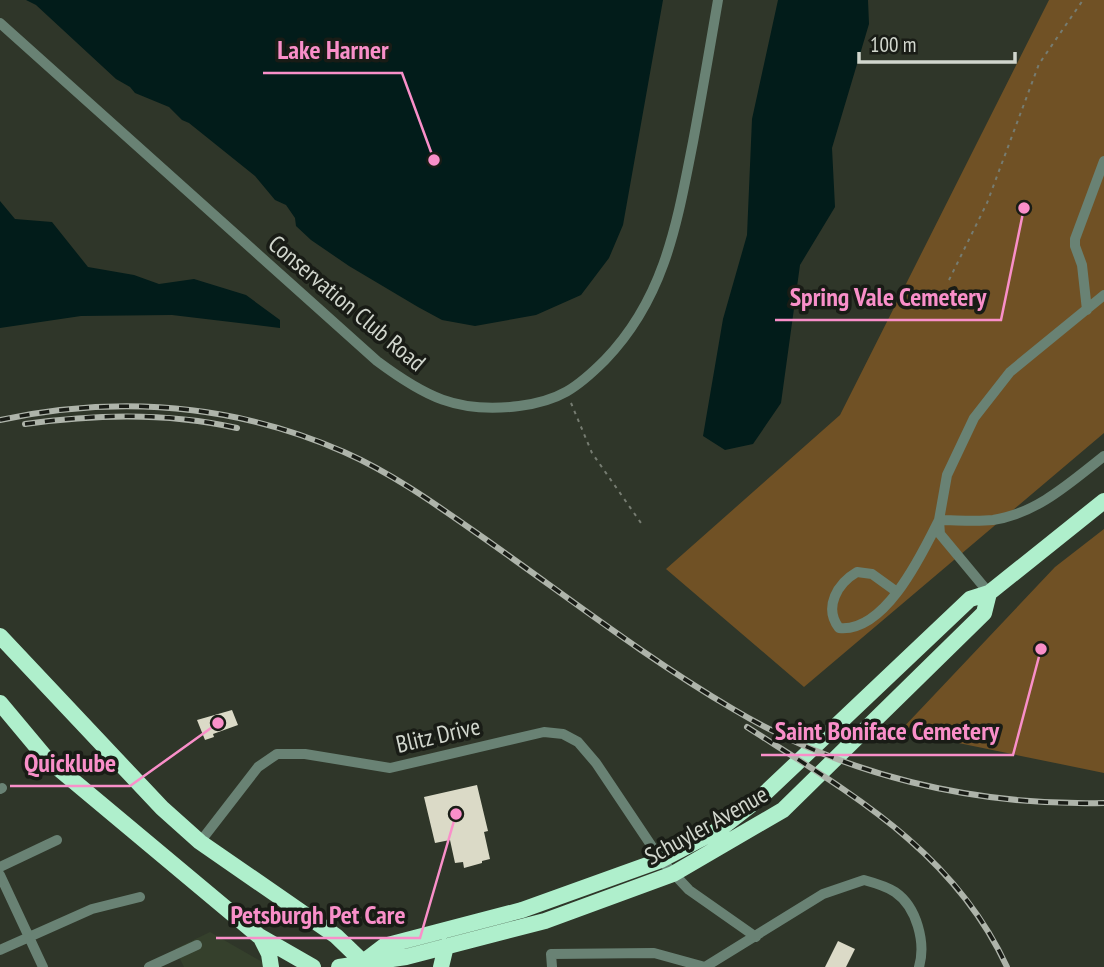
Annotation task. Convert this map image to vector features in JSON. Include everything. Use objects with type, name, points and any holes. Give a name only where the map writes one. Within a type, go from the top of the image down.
[{"type":"highway","name":"Schuyler Avenue","points":[[363,962],[384,946],[522,910],[661,860],[720,829],[760,799],[970,598],[989,593],[1104,501]]},
{"type":"highway","name":"Schuyler Avenue","points":[[339,967],[406,957],[545,921],[673,874],[783,810],[984,613],[989,593]]},
{"type":"highway","points":[[0,636],[162,808],[200,842],[336,936],[363,962]]},
{"type":"highway","points":[[0,703],[46,758],[259,936],[313,967]]},
{"type":"highway","points":[[259,936],[269,954],[271,967]]},
{"type":"highway","points":[[441,967],[446,946]]},
{"type":"street","name":"Conservation Club Road","points":[[0,23],[342,332],[411,386],[461,406],[506,408],[543,403],[574,389],[631,331],[659,277],[678,220],[718,0]]},
{"type":"street","points":[[1087,310],[1082,264],[1075,239],[1104,161]]},
{"type":"street","points":[[989,593],[940,534],[939,520],[947,475],[974,418],[995,388],[1026,356],[1104,295]]},
{"type":"street","points":[[939,520],[992,520],[1033,507],[1104,456]]},
{"type":"street","points":[[897,592],[872,574],[857,572],[846,578],[835,595],[832,612],[834,621],[839,628],[855,627],[876,615],[897,592],[939,520]]},
{"type":"street","name":"Blitz Drive","points":[[200,842],[258,767],[277,754],[305,754],[390,768],[544,732],[563,734],[578,742],[596,763],[673,874],[689,890],[756,937]]},
{"type":"street","points":[[0,867],[57,841]]},
{"type":"street","points":[[0,875],[43,967]]},
{"type":"street","points":[[552,967],[551,954],[654,953],[705,967],[822,894],[864,880],[898,894],[910,909],[922,944],[919,967]]},
{"type":"street","points":[[0,950],[92,909],[140,897]]},
{"type":"street","points":[[149,967],[197,945]]},
{"type":"path","points":[[949,280],[987,203],[1039,64],[1083,0]]},
{"type":"path","points":[[567,392],[592,453],[641,523]]},
{"type":"shaded area","points":[[1049,0],[1104,0],[1104,433],[804,687],[666,569],[840,415]]},
{"type":"shaded area","points":[[1104,529],[1104,773],[900,731],[1055,567]]},
{"type":"shaded area","points":[[210,932],[271,967],[184,967],[175,949]]},
{"type":"water","points":[[26,0],[663,0],[623,225],[609,258],[581,295],[536,315],[475,326],[442,320],[349,266],[311,240],[296,226],[295,218],[286,205],[275,200],[255,176],[169,107],[135,93],[116,79],[36,5]]},
{"type":"water","points":[[778,0],[868,0],[869,24],[832,148],[835,207],[800,265],[781,403],[753,444],[725,450],[703,436],[723,319],[747,235],[752,119]]},
{"type":"water","points":[[0,201],[15,219],[52,222],[88,267],[134,275],[159,284],[194,279],[246,295],[280,320],[280,328],[172,315],[81,316],[0,328]]},
{"type":"building","points":[[232,710],[238,725],[213,734],[214,737],[205,740],[197,720]]},
{"type":"building","points":[[477,785],[488,831],[484,832],[490,859],[464,868],[463,862],[455,863],[450,840],[435,843],[424,797]]},
{"type":"building","points":[[838,941],[855,949],[846,967],[825,967]]},
{"type":"railway","points":[[0,420],[88,408],[174,408],[260,423],[302,436],[344,452],[400,482],[670,670],[776,732],[865,769],[912,782],[1007,799],[1104,803]]},
{"type":"railway","points":[[25,424],[131,416],[184,419],[237,428]]},
{"type":"railway","points":[[747,727],[861,801],[929,857],[985,926],[1007,967]]},
{"type":"place","name":"Lake Harner","points":[[434,160]]},
{"type":"place","name":"Spring Vale Cemetery","points":[[1024,208]]},
{"type":"place","name":"Saint Boniface Cemetery","points":[[1041,649]]},
{"type":"place","name":"Quicklube","points":[[218,723]]},
{"type":"place","name":"Petsburgh Pet Care","points":[[456,814]]}]
